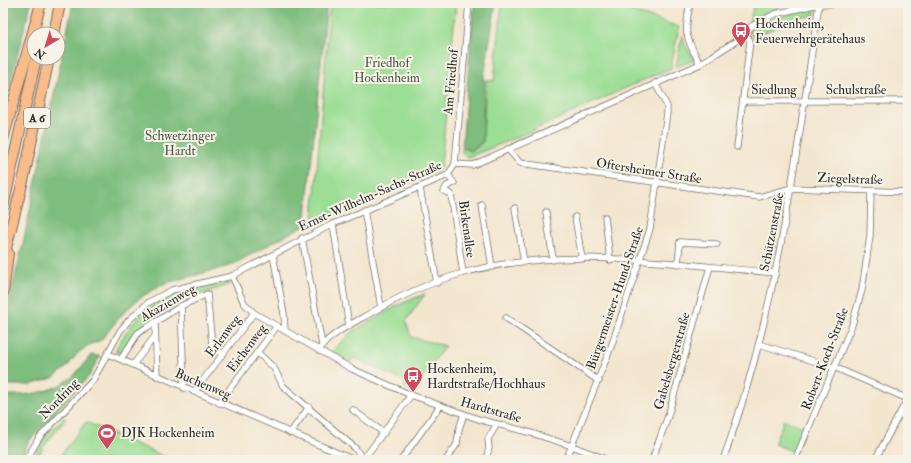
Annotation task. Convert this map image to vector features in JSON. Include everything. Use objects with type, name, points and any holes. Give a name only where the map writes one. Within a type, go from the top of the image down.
[{"type":"highway","points":[[3,139],[42,3]]},
{"type":"highway","points":[[41,26],[45,3]]},
{"type":"highway","points":[[56,26],[60,3]]},
{"type":"highway","name":"A 6","points":[[3,207],[34,66]]},
{"type":"highway","name":"A 6","points":[[3,260],[47,66]]},
{"type":"highway","name":"A 6","points":[[3,293],[9,239]]},
{"type":"street","name":"Am Friedhof","points":[[455,164],[469,3]]},
{"type":"street","points":[[690,3],[686,35],[700,64]]},
{"type":"street","points":[[798,3],[804,6]]},
{"type":"street","name":"Ernst-Wilhelm-Sachs-Straße","points":[[108,354],[120,331],[129,320],[148,302],[172,290],[232,276],[302,238],[448,175],[455,164],[473,165],[700,64],[736,41],[762,19],[804,6],[833,3],[856,3]]},
{"type":"street","name":"Schützenstraße","points":[[723,460],[735,428],[759,344],[776,273],[792,188],[819,4]]},
{"type":"street","name":"Siedlung","points":[[737,146],[750,42],[745,32]]},
{"type":"street","name":"Bürgermeister-Hund-Straße","points":[[566,460],[598,381],[641,261],[650,229],[668,108],[655,84]]},
{"type":"street","name":"Siedlung","points":[[743,101],[805,101]]},
{"type":"street","name":"Schulstraße","points":[[805,101],[908,101]]},
{"type":"street","name":"Oftersheimer Straße","points":[[508,149],[520,162],[759,197],[792,188]]},
{"type":"street","name":"Birkenallee","points":[[448,175],[454,183],[447,186],[444,191],[451,194],[463,273]]},
{"type":"street","points":[[420,188],[437,283]]},
{"type":"street","name":"Ziegelstraße","points":[[792,188],[871,192],[908,192]]},
{"type":"street","name":"Robert-Koch-Straße","points":[[795,460],[836,368],[852,325],[862,290],[870,236],[871,192]]},
{"type":"street","name":"Birkenallee","points":[[482,205],[492,267]]},
{"type":"street","points":[[515,208],[524,262]]},
{"type":"street","points":[[364,210],[381,307]]},
{"type":"street","points":[[546,212],[553,260]]},
{"type":"street","points":[[575,217],[582,259]]},
{"type":"street","points":[[605,218],[610,260]]},
{"type":"street","points":[[333,224],[349,326]]},
{"type":"street","points":[[232,276],[244,302],[254,313],[319,351],[322,344],[302,238]]},
{"type":"street","points":[[678,264],[680,242],[717,244]]},
{"type":"street","points":[[272,255],[283,307],[285,331]]},
{"type":"street","name":"Birkenallee","points":[[322,344],[381,307],[463,273],[492,267],[524,262],[582,259],[641,261],[776,273]]},
{"type":"street","name":"Gabelsbergerstraße","points":[[652,460],[668,416],[710,267]]},
{"type":"street","name":"Akazienweg","points":[[121,359],[138,333],[181,306],[207,294],[212,345],[222,354]]},
{"type":"street","points":[[181,306],[184,388]]},
{"type":"street","name":"Erlenweg","points":[[194,392],[254,313]]},
{"type":"street","points":[[506,318],[598,381]]},
{"type":"street","points":[[155,322],[157,376]]},
{"type":"street","name":"Eichenweg","points":[[220,403],[277,326]]},
{"type":"street","points":[[133,365],[156,336]]},
{"type":"street","points":[[759,344],[836,368],[908,398],[875,460]]},
{"type":"street","name":"Hardtstraße","points":[[319,351],[352,369],[410,395],[464,414],[572,446],[608,460]]},
{"type":"street","points":[[257,352],[274,368],[283,386],[356,448],[362,460],[384,433],[410,395]]},
{"type":"street","name":"Buchenweg","points":[[108,354],[354,460]]},
{"type":"street","name":"Nordring","points":[[26,460],[39,438],[87,388],[108,354]]},
{"type":"street","points":[[401,460],[440,406]]},
{"type":"street","points":[[290,433],[309,408]]},
{"type":"street","points":[[353,410],[384,433]]},
{"type":"street","points":[[446,460],[457,444],[464,414]]},
{"type":"street","points":[[486,460],[489,448],[488,439],[497,424]]},
{"type":"green space","points":[[3,3],[31,3],[3,111]]},
{"type":"green space","name":"Schwetzinger Hardt","points":[[73,3],[327,3],[305,225],[230,266],[166,283],[141,297],[125,311],[101,340],[87,346],[77,354],[67,367],[53,378],[30,385],[3,385],[4,321],[22,248],[60,66],[66,66],[66,37]]},
{"type":"green space","name":"Friedhof Hockenheim","points":[[330,3],[456,3],[441,167],[437,172],[313,221]]},
{"type":"green space","points":[[474,3],[496,3],[484,76],[483,141],[471,151],[462,147]]},
{"type":"green space","points":[[502,3],[607,3],[679,27],[671,68],[494,147],[468,157],[462,154],[462,148],[471,151],[478,147],[483,141],[486,80],[494,81]]},
{"type":"green space","points":[[755,3],[790,4],[759,15],[749,22]]},
{"type":"green space","points":[[815,7],[815,15],[799,18],[753,37],[749,31],[770,19]]},
{"type":"green space","points":[[682,35],[685,45],[695,60],[676,67]]},
{"type":"green space","points":[[225,281],[231,284],[194,297],[157,315],[137,331],[122,354],[115,351],[126,333],[139,317],[164,298],[193,288]]},
{"type":"green space","points":[[425,294],[406,321],[411,337],[445,346],[413,390],[404,387],[406,382],[354,358],[351,362],[331,352],[352,332],[398,305]]},
{"type":"green space","points":[[91,355],[100,356],[89,376],[28,442],[21,460],[3,460],[3,395],[30,394],[55,387],[71,378]]},
{"type":"green space","points":[[63,418],[66,419],[43,447],[37,460],[31,460],[46,436]]},
{"type":"green space","points":[[784,420],[807,428],[795,452],[774,444]]},
{"type":"green space","name":"DJK Hockenheim","points":[[86,422],[172,460],[57,460]]},
{"type":"place","name":"Hockenheim, Feuerwehrgerätehaus","points":[[741,48]]},
{"type":"place","name":"Hockenheim, Hardtstraße/Hochhaus","points":[[413,393]]},
{"type":"place","name":"DJK Hockenheim","points":[[107,450]]}]
